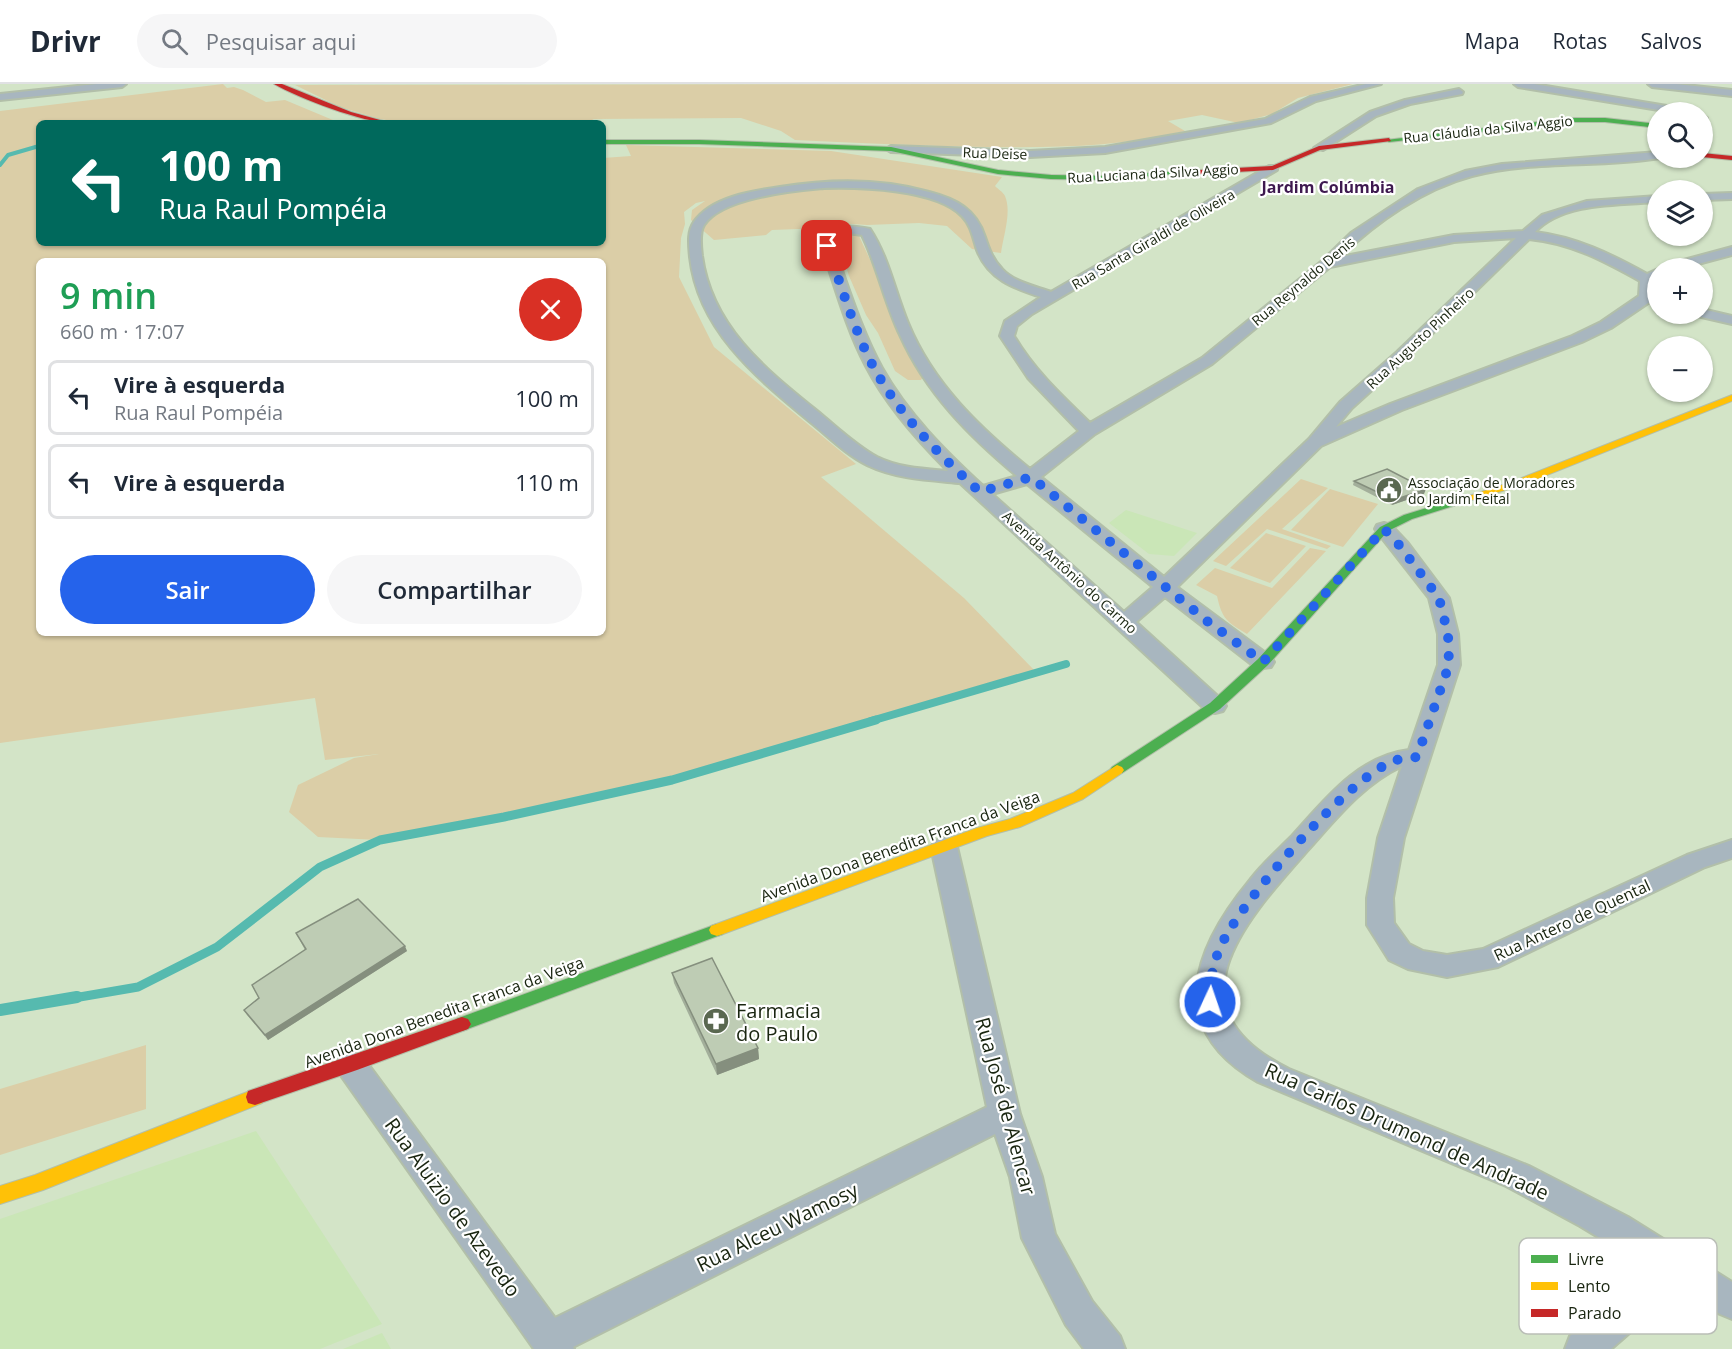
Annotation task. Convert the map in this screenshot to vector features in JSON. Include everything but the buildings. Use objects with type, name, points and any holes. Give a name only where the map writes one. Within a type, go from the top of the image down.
[{"type":"street","points":[[0,97],[83,86],[122,84]]},
{"type":"street","points":[[277,84],[349,114],[375,120]]},
{"type":"street","name":"Rua Deise","points":[[606,142],[699,142],[1030,154],[1105,150],[1268,121],[1313,99],[1377,84]]},
{"type":"street","points":[[1518,84],[1647,106]]},
{"type":"street","points":[[1654,85],[1732,93]]},
{"type":"street","points":[[1654,85],[1668,94]]},
{"type":"street","name":"Rua Santa Giraldi de Oliveira","points":[[1089,431],[1053,396],[1014,350],[1007,336],[1010,324],[1027,311],[1273,168],[1319,148],[1356,123],[1390,108],[1459,92]]},
{"type":"street","name":"Rua Cláudia da Silva Aggio","points":[[1319,148],[1570,120],[1605,120],[1647,125]]},
{"type":"street","name":"Rua Luciana da Silva Aggio","points":[[891,149],[998,172],[1051,177],[1108,178],[1273,168]]},
{"type":"street","name":"Rua Reynaldo Denis","points":[[980,492],[1031,477],[1089,431],[1207,361],[1326,264],[1355,236],[1422,191],[1469,173],[1551,162],[1647,156]]},
{"type":"street","points":[[1713,156],[1732,158]]},
{"type":"street","points":[[964,477],[880,465],[849,446],[772,383],[732,342],[702,292],[695,262],[695,233],[699,222],[711,211],[726,205],[769,192],[806,186],[847,182],[910,191],[960,207],[970,215],[988,260],[996,271],[1017,284],[1052,297]]},
{"type":"street","points":[[1713,197],[1732,196]]},
{"type":"street","name":"Rua Augusto Pinheiro","points":[[1315,442],[1328,424],[1500,263],[1525,235],[1546,218],[1592,203],[1647,200]]},
{"type":"street","name":"Avenida Antônio do Carmo","points":[[1215,706],[1125,621],[980,492],[917,429],[883,383],[863,346],[827,246],[833,235],[847,229],[866,232],[907,335],[940,392],[958,415],[1165,587],[1263,662]]},
{"type":"street","points":[[1326,264],[1451,239],[1525,235],[1564,240],[1647,274]]},
{"type":"street","points":[[1706,258],[1732,251]]},
{"type":"street","points":[[1125,621],[1165,587],[1315,442],[1396,407],[1577,339],[1647,303]]},
{"type":"street","points":[[1713,316],[1732,320]]},
{"type":"street","points":[[1359,394],[1373,402],[1396,407]]},
{"type":"street","name":"Avenida Dona Benedita Franca da Veiga","points":[[0,1195],[36,1184],[266,1092],[351,1065],[1015,823],[1078,796],[1215,706],[1263,662],[1384,529],[1408,517],[1518,483],[1732,398]]},
{"type":"street","name":"Rua Antero de Quental","points":[[1384,529],[1400,546],[1439,598],[1448,634],[1449,665],[1391,838],[1380,898],[1381,925],[1399,952],[1418,961],[1447,966],[1488,959],[1701,859],[1732,849]]},
{"type":"street","name":"Rua Carlos Drumond de Andrade","points":[[1417,757],[1393,761],[1375,771],[1337,803],[1263,881],[1231,924],[1219,949],[1210,980],[1210,1002],[1218,1028],[1233,1047],[1250,1062],[1282,1080],[1377,1120],[1456,1149],[1543,1188],[1630,1238]]},
{"type":"street","name":"Rua José de Alencar","points":[[944,847],[1004,1114],[1026,1177],[1039,1238],[1079,1313],[1107,1349]]},
{"type":"street","name":"Rua Aluizio de Azevedo","points":[[351,1065],[552,1345]]},
{"type":"street","name":"Rua Alceu Wamosy","points":[[552,1345],[1004,1114]]},
{"type":"street","name":"Rua Carlos Drumond de Andrade","points":[[1717,1292],[1732,1302]]},
{"type":"street","points":[[1583,1349],[1601,1334]]},
{"type":"shaded area","points":[[223,84],[227,88],[234,87],[243,90],[266,102],[285,100],[333,120],[36,120],[36,246],[606,246],[606,158],[631,156],[626,145],[831,151],[1002,177],[995,186],[1005,196],[1008,209],[1001,253],[972,249],[947,226],[919,223],[867,225],[838,223],[824,228],[772,230],[766,235],[714,240],[691,220],[692,210],[705,201],[696,203],[684,212],[685,224],[681,238],[679,277],[714,347],[856,464],[821,477],[964,598],[1035,671],[672,780],[399,841],[318,837],[289,812],[298,785],[354,758],[379,754],[325,760],[315,698],[0,743],[0,111]]},
{"type":"shaded area","points":[[1353,84],[1298,98],[1272,114],[1239,123],[1202,115],[1168,121],[1185,131],[1136,140],[1061,147],[914,145],[795,140],[781,131],[741,118],[386,120],[340,107],[295,85]]},
{"type":"shaded area","points":[[851,232],[859,236],[881,283],[885,299],[927,370],[921,380],[908,380],[895,371],[878,333],[866,315],[849,276],[837,236],[838,233]]},
{"type":"shaded area","points":[[1301,479],[1328,488],[1282,529],[1331,546],[1327,549],[1267,529],[1226,566],[1213,561]]},
{"type":"shaded area","points":[[1330,489],[1378,504],[1343,547],[1291,530]]},
{"type":"shaded area","points":[[1126,510],[1197,533],[1174,556],[1149,554],[1109,523]]},
{"type":"shaded area","points":[[1266,533],[1306,546],[1270,583],[1230,568]]},
{"type":"shaded area","points":[[1310,548],[1326,551],[1247,634],[1226,619],[1217,596],[1196,585],[1215,568],[1272,588]]},
{"type":"shaded area","points":[[146,1045],[146,1109],[0,1155],[0,1089]]},
{"type":"shaded area","points":[[256,1131],[382,1324],[320,1349],[0,1349],[0,1219]]},
{"type":"shaded area","points":[[382,1333],[391,1349],[343,1349]]},
{"type":"waterway","points":[[0,165],[8,155],[36,147]]},
{"type":"waterway","points":[[841,240],[849,236]]},
{"type":"waterway","points":[[871,721],[1066,664]]},
{"type":"waterway","points":[[68,999],[138,987],[217,947],[320,867],[380,840],[504,817],[672,780],[876,720]]},
{"type":"waterway","points":[[0,1010],[77,997]]},
{"type":"traffic: fast","points":[[1389,140],[1571,120],[1605,120],[1647,125]]},
{"type":"traffic: fast","points":[[606,142],[699,142],[891,149],[998,172],[1051,177],[1108,178],[1181,173]]},
{"type":"traffic: fast","points":[[1117,770],[1215,706],[1263,662],[1384,529],[1408,517],[1462,500]]},
{"type":"traffic: fast","points":[[462,1024],[717,930]]},
{"type":"traffic: slow","points":[[1462,500],[1518,483],[1732,398]]},
{"type":"traffic: slow","points":[[717,930],[982,832],[1015,823],[1078,796],[1117,770]]},
{"type":"traffic: slow","points":[[0,1195],[36,1184],[255,1097]]},
{"type":"traffic: jam","points":[[277,84],[349,113],[376,120]]},
{"type":"traffic: jam","points":[[1181,173],[1273,168],[1319,148],[1389,140]]},
{"type":"traffic: jam","points":[[1713,156],[1732,158]]},
{"type":"traffic: jam","points":[[255,1097],[462,1024]]},
{"type":"place","name":"Associação de Moradores do Jardim Feital","points":[[1389,490]]},
{"type":"place","name":"Farmacia do Paulo","points":[[716,1021]]},
{"type":"district","name":"Jardim Colúmbia","points":[[1328,187]]},
{"type":"route","points":[[827,246],[863,346],[883,383],[934,449],[980,492],[1031,477],[1207,621],[1263,662],[1311,612],[1355,559],[1384,529],[1400,546],[1439,598],[1448,634],[1449,665],[1417,757],[1393,761],[1362,781],[1337,803],[1263,881],[1231,924],[1219,949],[1210,980],[1210,1002]]}]
